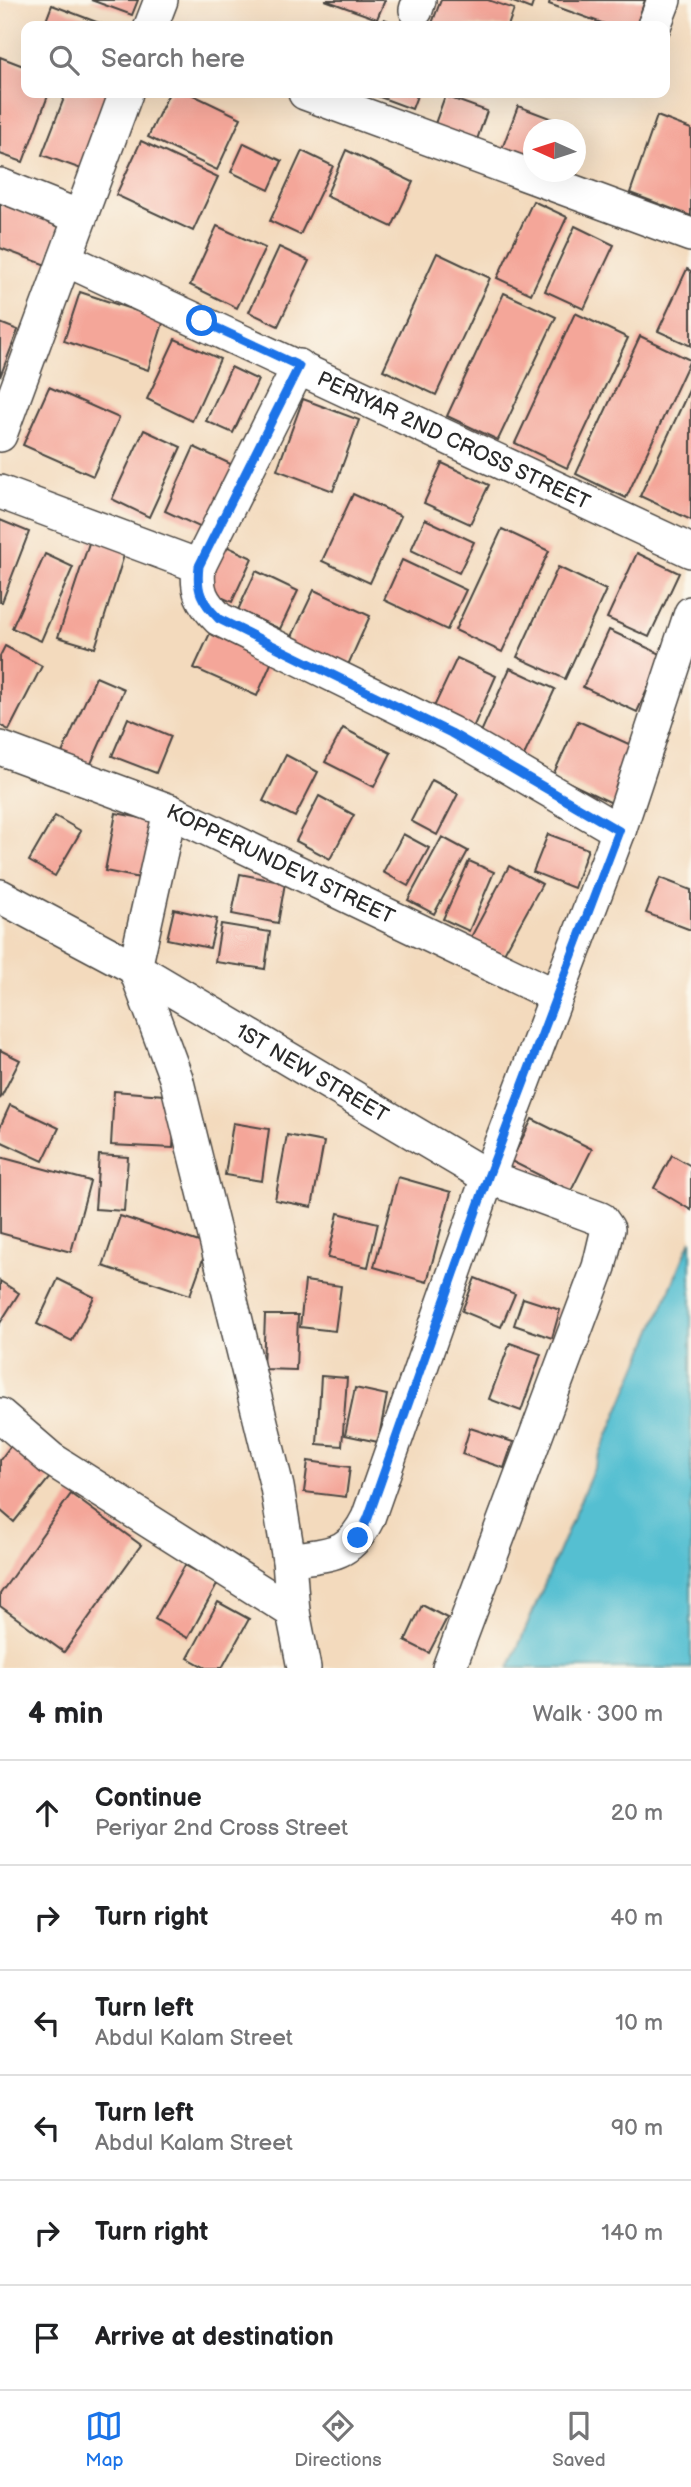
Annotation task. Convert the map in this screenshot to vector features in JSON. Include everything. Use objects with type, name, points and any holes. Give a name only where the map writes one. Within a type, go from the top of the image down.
[{"type":"street","points":[[153,21],[160,0]]},
{"type":"street","points":[[656,21],[664,0]]},
{"type":"street","points":[[0,435],[124,98]]},
{"type":"street","points":[[319,98],[691,235]]},
{"type":"street","points":[[0,185],[80,217]]},
{"type":"street","name":"PERIYAR 2ND CROSS STREET","points":[[65,259],[691,551]]},
{"type":"street","points":[[299,366],[199,566],[197,588],[204,604],[219,619],[451,733],[619,831]]},
{"type":"street","points":[[0,492],[199,566]]},
{"type":"street","points":[[289,1560],[341,1552],[358,1538],[368,1518],[488,1177],[619,831],[691,613]]},
{"type":"street","name":"KOPPERUNDEVI STREET","points":[[0,748],[170,811],[556,996]]},
{"type":"street","points":[[170,811],[135,968],[176,1078],[277,1487],[289,1560],[293,1612],[304,1668]]},
{"type":"street","name":"1ST NEW STREET","points":[[0,896],[135,968],[488,1177],[601,1219],[608,1229],[599,1267],[449,1668]]},
{"type":"street","points":[[0,1415],[51,1459],[293,1612]]},
{"type":"water","points":[[691,1240],[691,1668],[509,1668]]},
{"type":"building","points":[[91,0],[138,0],[132,15]]},
{"type":"building","points":[[325,0],[385,0],[377,19]]},
{"type":"building","points":[[441,0],[488,0],[514,9],[510,21],[433,21]]},
{"type":"building","points":[[508,0],[534,0],[531,9]]},
{"type":"building","points":[[550,0],[645,0],[638,21],[596,21],[549,4]]},
{"type":"building","points":[[52,5],[94,21],[46,21]]},
{"type":"building","points":[[0,57],[21,65],[21,98],[47,98],[23,162],[0,154]]},
{"type":"building","points":[[64,98],[111,98],[84,170],[42,155]]},
{"type":"building","points":[[167,98],[199,98],[241,118],[217,170],[148,137]]},
{"type":"building","points":[[382,98],[416,98],[412,109]]},
{"type":"building","points":[[444,98],[487,111],[474,148],[432,132]]},
{"type":"building","points":[[518,106],[552,119],[523,119],[523,156],[502,149]]},
{"type":"building","points":[[657,116],[691,129],[691,216],[630,193]]},
{"type":"building","points":[[141,141],[218,177],[193,231],[116,195]]},
{"type":"building","points":[[244,143],[282,161],[269,190],[231,172]]},
{"type":"building","points":[[346,150],[413,182],[392,227],[326,196]]},
{"type":"building","points":[[302,151],[333,166],[300,235],[270,221]]},
{"type":"building","points":[[533,201],[567,217],[531,294],[497,278]]},
{"type":"building","points":[[0,203],[60,225],[46,265],[0,248]]},
{"type":"building","points":[[217,226],[265,248],[237,308],[190,285]]},
{"type":"building","points":[[575,226],[614,245],[584,309],[545,291]]},
{"type":"building","points":[[279,247],[309,261],[278,326],[249,312]]},
{"type":"building","points":[[437,253],[490,278],[436,395],[383,370]]},
{"type":"building","points":[[687,269],[691,271],[691,346],[658,331]]},
{"type":"building","points":[[80,292],[164,320],[148,370],[64,341]]},
{"type":"building","points":[[504,293],[556,317],[498,440],[447,416]]},
{"type":"building","points":[[575,313],[628,338],[567,468],[515,443]]},
{"type":"building","points":[[0,323],[18,330],[0,377]]},
{"type":"building","points":[[640,336],[690,360],[626,498],[576,474]]},
{"type":"building","points":[[175,339],[220,359],[192,421],[147,399]]},
{"type":"building","points":[[231,367],[258,380],[233,433],[206,421]]},
{"type":"building","points":[[691,386],[691,520],[640,496]]},
{"type":"building","points":[[49,387],[119,418],[93,476],[23,445]]},
{"type":"building","points":[[303,399],[359,420],[333,491],[277,470]]},
{"type":"building","points":[[144,430],[181,447],[149,517],[112,499]]},
{"type":"building","points":[[194,447],[237,467],[208,531],[165,511]]},
{"type":"building","points":[[442,463],[489,485],[470,524],[424,503]]},
{"type":"building","points":[[353,494],[401,516],[370,583],[322,561]]},
{"type":"building","points":[[425,519],[474,542],[459,573],[411,550]]},
{"type":"building","points":[[0,520],[29,532],[2,602],[0,602]]},
{"type":"building","points":[[502,529],[549,551],[502,652],[455,630]]},
{"type":"building","points":[[91,537],[126,549],[95,648],[58,637]]},
{"type":"building","points":[[224,545],[252,558],[232,602],[203,589]]},
{"type":"building","points":[[637,553],[679,573],[649,637],[607,618]]},
{"type":"building","points":[[45,554],[73,567],[41,641],[12,628]]},
{"type":"building","points":[[402,560],[466,590],[447,630],[384,600]]},
{"type":"building","points":[[558,567],[606,590],[565,679],[517,657]]},
{"type":"building","points":[[256,571],[298,591],[280,629],[238,610]]},
{"type":"building","points":[[314,590],[370,616],[344,674],[287,647]]},
{"type":"building","points":[[609,630],[663,655],[637,712],[583,687]]},
{"type":"building","points":[[211,631],[273,659],[257,696],[194,668]]},
{"type":"building","points":[[5,646],[42,666],[9,730],[0,725],[0,656]]},
{"type":"building","points":[[457,658],[496,676],[472,730],[432,711]]},
{"type":"building","points":[[510,668],[555,689],[521,762],[477,741]]},
{"type":"building","points":[[96,677],[124,689],[90,766],[62,753]]},
{"type":"building","points":[[128,718],[171,736],[156,773],[112,756]]},
{"type":"building","points":[[578,721],[642,750],[616,805],[553,775]]},
{"type":"building","points":[[343,728],[391,753],[374,787],[325,762]]},
{"type":"building","points":[[286,755],[318,772],[295,817],[263,801]]},
{"type":"building","points":[[432,780],[458,794],[437,835],[411,821]]},
{"type":"building","points":[[319,796],[354,815],[330,859],[296,841]]},
{"type":"building","points":[[116,813],[156,821],[145,879],[105,871]]},
{"type":"building","points":[[55,816],[81,831],[55,876],[29,861]]},
{"type":"building","points":[[403,834],[429,848],[408,886],[383,872]]},
{"type":"building","points":[[548,834],[588,849],[574,888],[533,872]]},
{"type":"building","points":[[442,837],[468,851],[434,914],[408,900]]},
{"type":"building","points":[[469,861],[494,872],[469,931],[443,919]]},
{"type":"building","points":[[509,866],[542,884],[503,955],[471,937]]},
{"type":"building","points":[[240,874],[285,883],[278,923],[232,914]]},
{"type":"building","points":[[660,878],[691,890],[691,930],[646,913]]},
{"type":"building","points":[[174,909],[217,919],[210,948],[167,939]]},
{"type":"building","points":[[221,924],[270,932],[265,969],[215,962]]},
{"type":"building","points":[[0,1050],[20,1060],[0,1099]]},
{"type":"building","points":[[114,1091],[176,1096],[173,1148],[111,1145]]},
{"type":"building","points":[[10,1105],[59,1128],[43,1161],[0,1141],[0,1127]]},
{"type":"building","points":[[532,1119],[592,1149],[571,1191],[511,1161]]},
{"type":"building","points":[[233,1123],[269,1129],[262,1181],[225,1175]]},
{"type":"building","points":[[287,1135],[324,1142],[312,1207],[275,1200]]},
{"type":"building","points":[[99,1155],[128,1157],[124,1211],[95,1209]]},
{"type":"building","points":[[672,1155],[691,1166],[691,1210],[654,1188]]},
{"type":"building","points":[[0,1157],[90,1181],[71,1252],[0,1233]]},
{"type":"building","points":[[398,1177],[451,1192],[427,1282],[374,1267]]},
{"type":"building","points":[[338,1213],[378,1223],[368,1267],[328,1258]]},
{"type":"building","points":[[120,1216],[208,1245],[190,1295],[103,1266]]},
{"type":"building","points":[[475,1278],[515,1294],[501,1327],[462,1311]]},
{"type":"building","points":[[58,1279],[94,1297],[72,1341],[37,1324]]},
{"type":"building","points":[[0,1281],[19,1293],[0,1323]]},
{"type":"building","points":[[305,1281],[341,1286],[335,1331],[300,1327]]},
{"type":"building","points":[[523,1298],[560,1310],[552,1338],[514,1325]]},
{"type":"building","points":[[265,1315],[298,1315],[296,1370],[263,1369]]},
{"type":"building","points":[[510,1343],[541,1354],[521,1411],[489,1399]]},
{"type":"building","points":[[321,1376],[347,1378],[342,1446],[317,1444]]},
{"type":"building","points":[[355,1388],[387,1395],[378,1442],[345,1435]]},
{"type":"building","points":[[470,1428],[513,1442],[504,1468],[462,1454]]},
{"type":"building","points":[[12,1444],[51,1476],[14,1522],[0,1510],[0,1460]]},
{"type":"building","points":[[308,1461],[350,1467],[346,1497],[304,1492]]},
{"type":"building","points":[[71,1494],[141,1545],[64,1652],[0,1606],[0,1594]]},
{"type":"building","points":[[185,1565],[218,1583],[188,1638],[155,1619]]},
{"type":"building","points":[[218,1602],[249,1619],[222,1668],[206,1668],[188,1658]]},
{"type":"building","points":[[422,1605],[447,1618],[429,1653],[405,1641]]},
{"type":"route","points":[[202,321],[299,366],[199,566],[197,588],[204,604],[219,619],[451,733],[619,831],[488,1177],[368,1518],[358,1538]]}]
